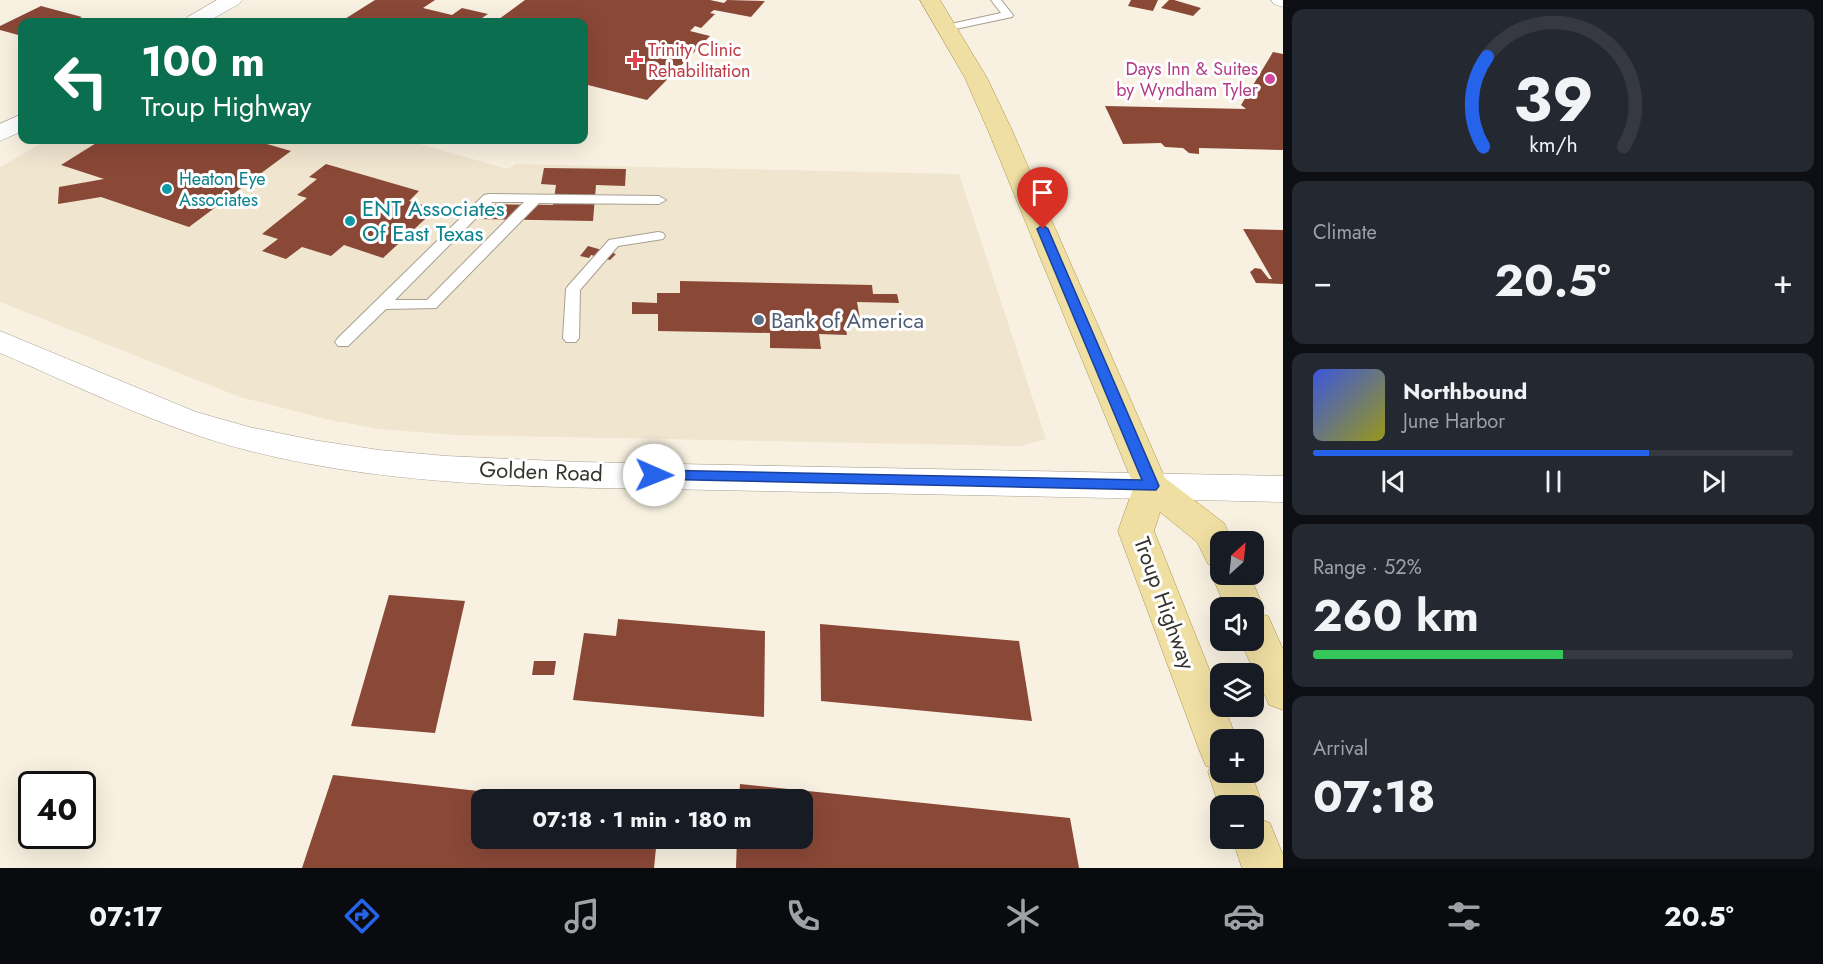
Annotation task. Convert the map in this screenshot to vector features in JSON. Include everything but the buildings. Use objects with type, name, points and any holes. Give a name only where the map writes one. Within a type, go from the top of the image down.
[{"type":"main road","points":[[930,0],[976,78],[999,128],[1151,486],[1210,531]]},
{"type":"main road","name":"Troup Highway","points":[[1151,486],[1136,531],[1212,729]]},
{"type":"main road","points":[[1264,650],[1283,692]]},
{"type":"main road","points":[[1258,849],[1266,868]]},
{"type":"street","points":[[200,18],[232,0]]},
{"type":"street","points":[[0,134],[18,123]]},
{"type":"street","name":"Golden Road","points":[[0,342],[214,430],[273,445],[378,462],[559,473],[1283,489]]},
{"type":"lane","points":[[946,28],[1008,15],[996,0]]},
{"type":"lane","points":[[343,342],[489,198],[659,200]]},
{"type":"lane","points":[[382,304],[430,305],[536,198]]},
{"type":"lane","points":[[571,338],[573,289],[614,243],[658,236]]},
{"type":"shaded area","points":[[40,144],[419,144],[508,169],[515,164],[959,174],[1046,439],[1021,446],[455,435],[379,429],[330,420],[240,397],[0,302],[0,167]]},
{"type":"place","name":"Trinity Clinic Rehabilitation","points":[[635,60]]},
{"type":"place","name":"Days Inn & Suites by Wyndham Tyler","points":[[1270,79]]},
{"type":"place","name":"Heaton Eye Associates","points":[[167,189]]},
{"type":"place","name":"ENT Associates Of East Texas","points":[[350,221]]},
{"type":"place","name":"Bank of America","points":[[759,320]]},
{"type":"route","points":[[654,475],[1151,486],[1043,229]]}]
